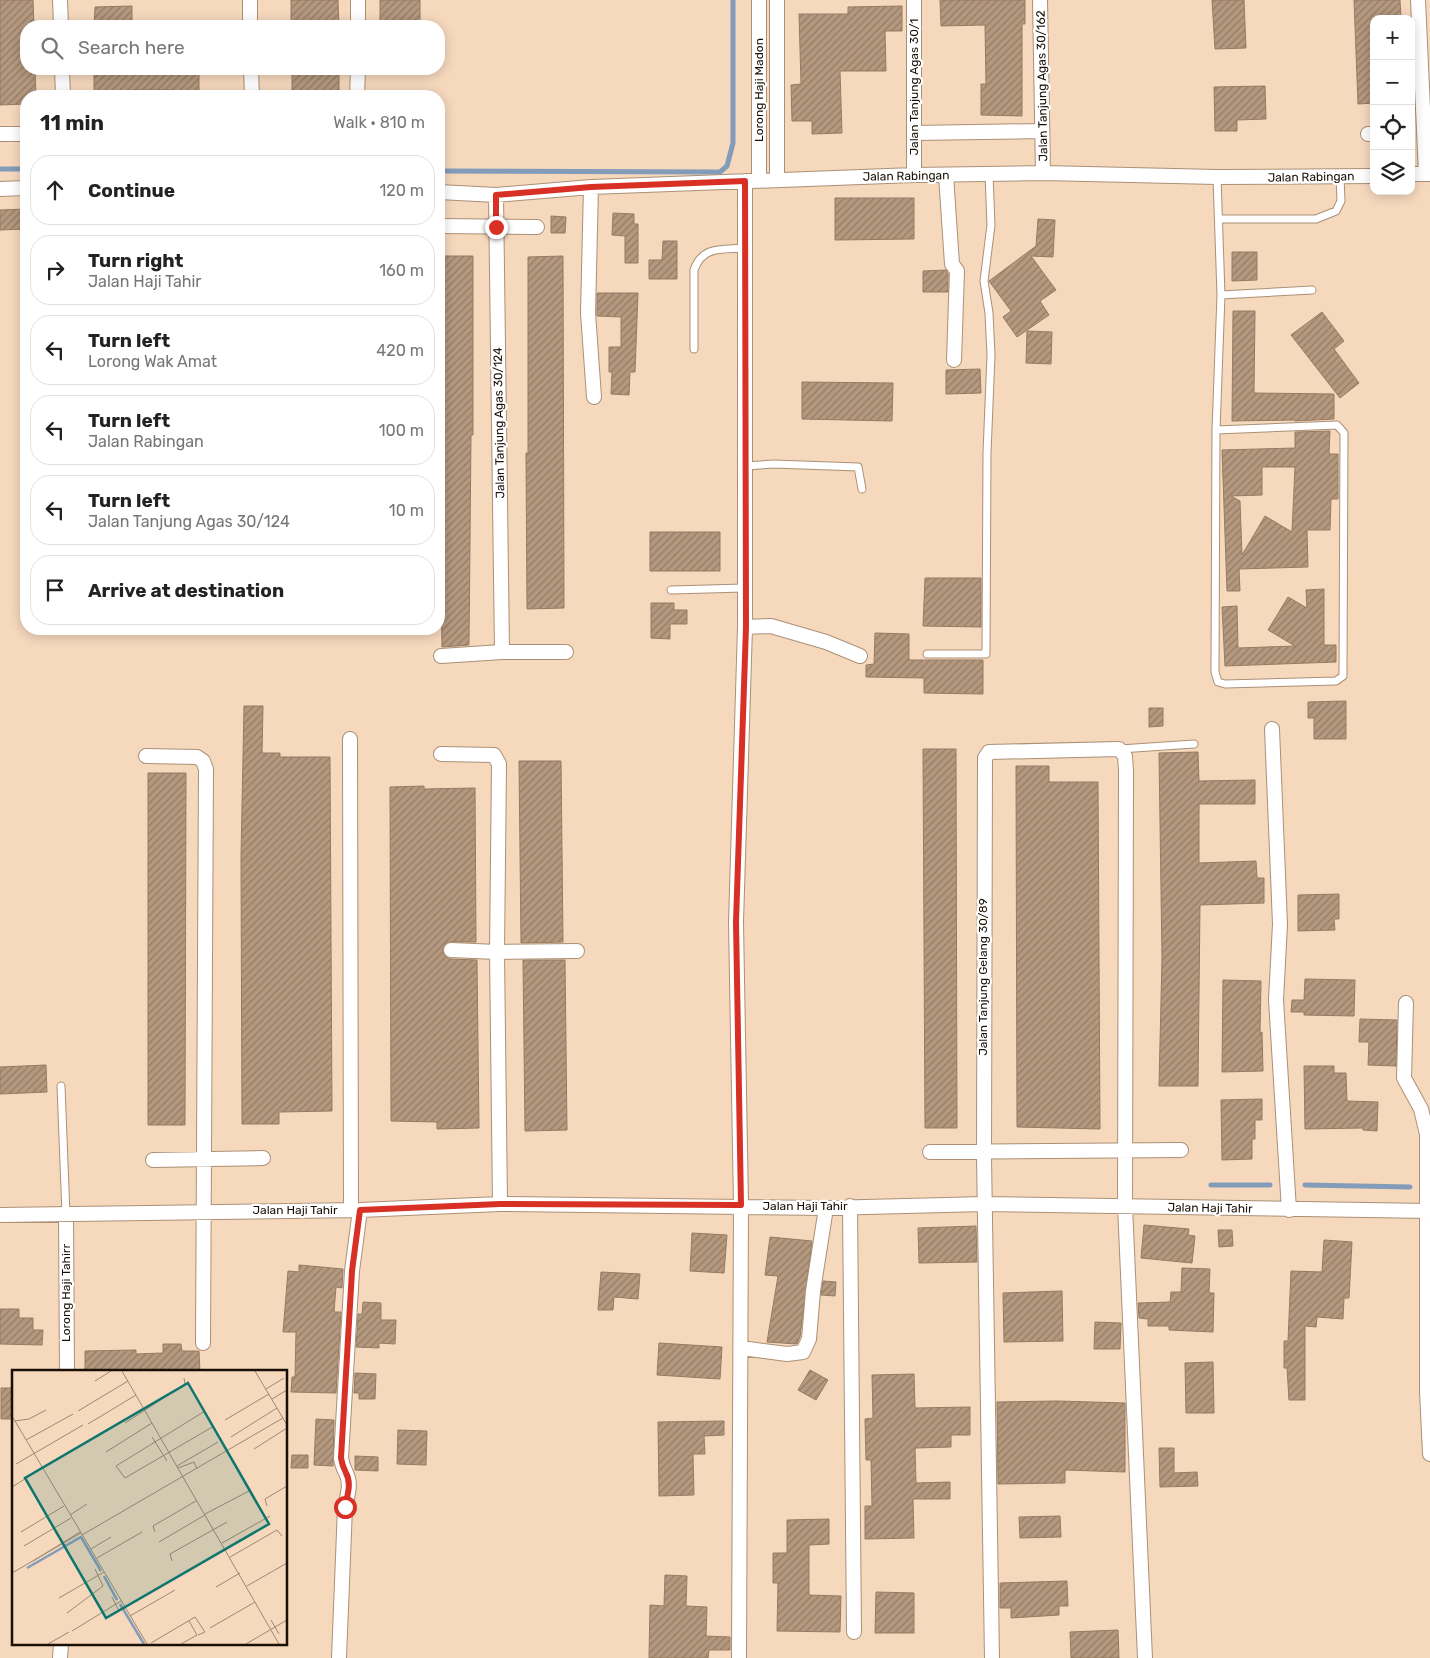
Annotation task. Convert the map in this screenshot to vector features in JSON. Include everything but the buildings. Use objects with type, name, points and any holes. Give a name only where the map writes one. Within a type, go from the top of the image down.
[{"type":"street","points":[[60,0],[61,20]]},
{"type":"street","points":[[250,0],[250,20]]},
{"type":"street","points":[[358,0],[358,20]]},
{"type":"street","name":"Lorong Haji Madon","points":[[739,1658],[741,1205],[736,922],[746,627],[744,588],[746,466],[745,248],[752,181],[759,0]]},
{"type":"street","points":[[777,0],[777,180]]},
{"type":"street","name":"Jalan Tanjung Agas 30/1","points":[[914,0],[914,175]]},
{"type":"street","name":"Jalan Tanjung Agas 30/162","points":[[1040,0],[1044,173]]},
{"type":"street","points":[[1415,174],[1428,174],[1422,133],[1418,0]]},
{"type":"street","points":[[62,75],[63,90]]},
{"type":"street","points":[[251,75],[252,90]]},
{"type":"street","points":[[358,75],[358,90]]},
{"type":"street","points":[[914,133],[1042,131]]},
{"type":"street","points":[[0,134],[20,134]]},
{"type":"street","name":"Jalan Rabingan","points":[[445,192],[496,195],[591,187],[914,175],[1044,173],[1217,177],[1370,176]]},
{"type":"street","points":[[946,175],[952,264],[957,271],[954,360]]},
{"type":"street","points":[[591,187],[588,313],[594,397]]},
{"type":"street","points":[[0,189],[20,188]]},
{"type":"street","name":"Jalan Tanjung Agas 30/124","points":[[496,195],[502,652]]},
{"type":"street","points":[[445,226],[537,227]]},
{"type":"street","points":[[746,627],[771,626],[826,642],[860,656]]},
{"type":"street","points":[[441,656],[502,652],[566,652]]},
{"type":"street","points":[[1272,729],[1280,924],[1276,1000],[1289,1210]]},
{"type":"street","points":[[338,1658],[345,1507],[349,1486],[347,1473],[342,1467],[341,1458],[355,1210],[350,739]]},
{"type":"street","points":[[1119,749],[1125,756],[1126,771],[1126,1206],[1145,1658]]},
{"type":"street","name":"Jalan Tanjung Gelang 30/89","points":[[992,1658],[984,1152],[984,765],[985,758],[989,752],[1119,749]]},
{"type":"street","points":[[441,754],[494,755],[499,764],[496,952],[500,1204]]},
{"type":"street","points":[[146,756],[197,757],[203,761],[206,769],[202,1343]]},
{"type":"street","points":[[451,950],[496,952],[578,951]]},
{"type":"street","points":[[1406,1003],[1404,1078],[1411,1095],[1421,1109],[1427,1134],[1430,1454]]},
{"type":"street","points":[[930,1152],[1181,1150]]},
{"type":"street","points":[[153,1160],[263,1158]]},
{"type":"street","name":"Jalan Haji Tahir","points":[[0,1215],[202,1210],[355,1210],[500,1204],[741,1205],[826,1208],[985,1204],[1428,1211]]},
{"type":"street","points":[[850,1206],[854,1632]]},
{"type":"street","points":[[741,1348],[787,1354],[803,1352],[809,1339],[813,1291],[826,1208]]},
{"type":"street","name":"Lorong Haji Tahirr","points":[[66,1214],[66,1370]]},
{"type":"lane","points":[[927,654],[986,654],[987,452],[991,355],[989,313],[984,281],[991,225],[989,174]]},
{"type":"lane","points":[[1216,430],[1337,425],[1344,433],[1343,676],[1336,681],[1225,684],[1218,682],[1215,672],[1216,430],[1221,295],[1217,177]]},
{"type":"lane","points":[[1219,219],[1316,219],[1336,212],[1341,201],[1340,177]]},
{"type":"lane","points":[[694,349],[694,270],[698,258],[708,251],[745,248]]},
{"type":"lane","points":[[1221,295],[1312,290]]},
{"type":"lane","points":[[746,466],[774,464],[858,467],[862,489]]},
{"type":"lane","points":[[672,590],[744,588]]},
{"type":"lane","points":[[1119,749],[1194,744]]},
{"type":"lane","points":[[61,1086],[66,1214]]},
{"type":"waterway","points":[[445,171],[720,172],[727,166],[733,143],[733,0]]},
{"type":"waterway","points":[[0,169],[20,169]]},
{"type":"waterway","points":[[1211,1185],[1270,1185]]},
{"type":"waterway","points":[[1305,1185],[1410,1187]]},
{"type":"route","points":[[345,1507],[349,1486],[347,1473],[342,1467],[341,1458],[352,1271],[360,1210],[500,1204],[741,1205],[736,922],[746,627],[744,588],[746,466],[745,181],[591,187],[496,195],[496,227]]}]
